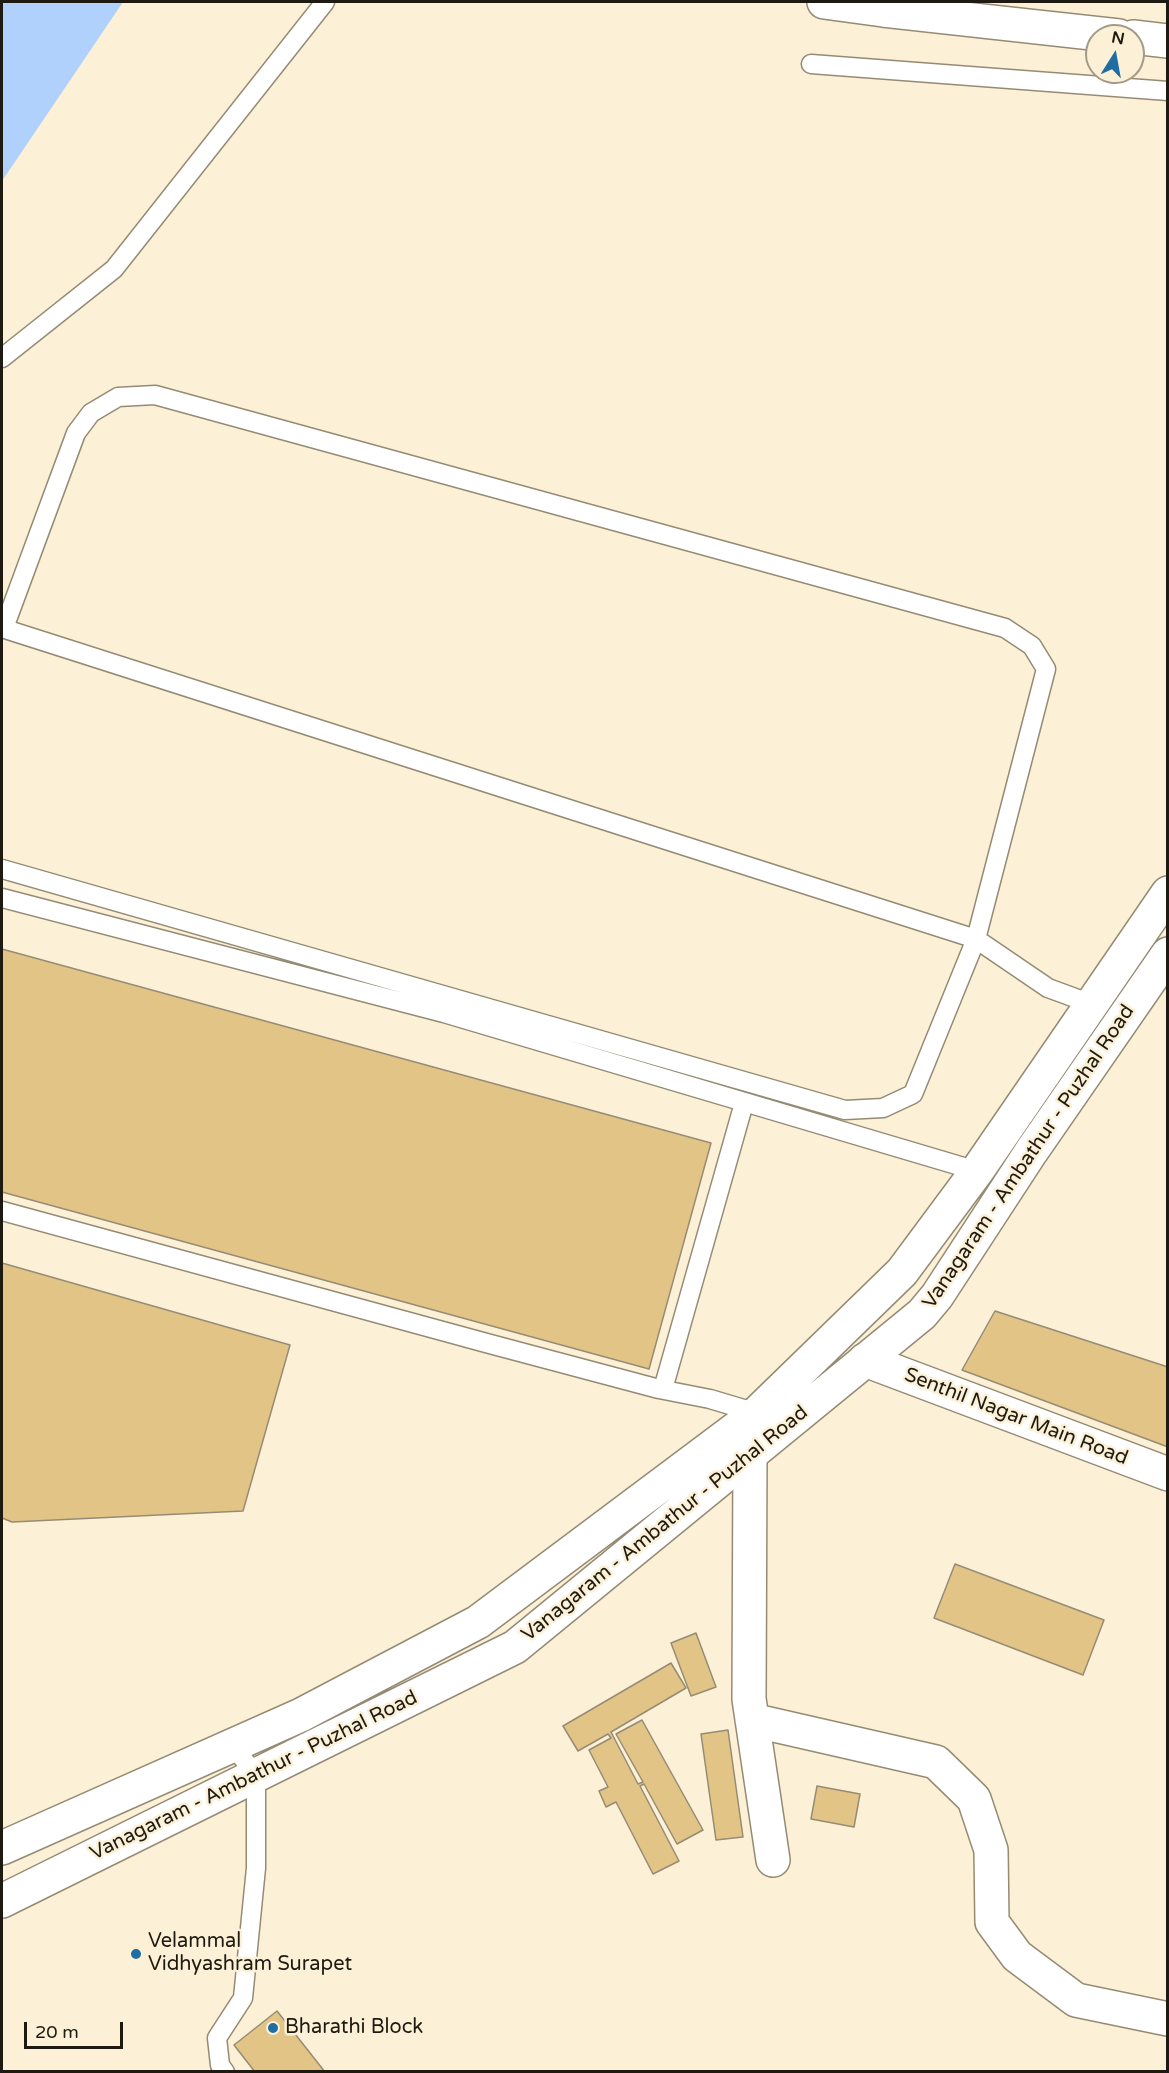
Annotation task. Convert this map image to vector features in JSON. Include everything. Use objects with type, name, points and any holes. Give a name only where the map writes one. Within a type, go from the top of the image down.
[{"type":"main road","points":[[824,2],[1037,14],[1085,27]]},
{"type":"main road","points":[[1145,39],[1167,41]]},
{"type":"main road","points":[[2,1848],[301,1714],[478,1622],[757,1413],[902,1272],[977,1171],[1167,893]]},
{"type":"main road","name":"Vanagaram - Ambathur - Puzhal Road","points":[[2,1901],[515,1647],[922,1314],[937,1296],[1031,1152],[1167,954]]},
{"type":"main road","name":"Senthil Nagar Main Road","points":[[865,1360],[1167,1474]]},
{"type":"main road","points":[[750,1454],[748,1699],[773,1860]]},
{"type":"main road","points":[[752,1720],[936,1762],[974,1799],[991,1850],[992,1922],[1017,1956],[1076,2000],[1167,2019]]},
{"type":"lane","points":[[2,357],[114,269],[325,2]]},
{"type":"lane","points":[[811,64],[1167,91]]},
{"type":"lane","points":[[2,869],[845,1110],[883,1108],[913,1094],[976,939],[1046,669],[1032,646],[1005,628],[155,395],[118,397],[90,413],[76,433],[3,628],[976,939],[1048,988],[1092,1004],[1122,1020]]},
{"type":"lane","points":[[2,898],[444,1013],[977,1171]]},
{"type":"lane","points":[[663,1389],[744,1102]]},
{"type":"lane","points":[[2,1211],[757,1413]]},
{"type":"lane","points":[[218,2069],[217,2038],[243,1998],[256,1868],[256,1775],[232,1745]]},
{"type":"water","points":[[2,2],[123,2],[2,181]]},
{"type":"building","points":[[2,949],[711,1143],[649,1369],[2,1192]]},
{"type":"building","points":[[2,1263],[290,1345],[243,1511],[12,1522],[2,1518]]},
{"type":"building","points":[[995,1311],[1168,1367],[1168,1447],[962,1370]]},
{"type":"building","points":[[955,1564],[1104,1620],[1083,1675],[934,1618]]},
{"type":"building","points":[[696,1633],[716,1687],[691,1696],[671,1643]]},
{"type":"building","points":[[671,1663],[686,1688],[611,1732],[638,1784],[643,1782],[616,1734],[642,1720],[703,1830],[677,1844],[644,1784],[640,1786],[679,1861],[653,1874],[616,1802],[606,1807],[599,1791],[608,1787],[589,1750],[611,1738],[608,1734],[578,1751],[563,1726]]},
{"type":"building","points":[[728,1730],[743,1837],[716,1840],[701,1734]]},
{"type":"building","points":[[817,1786],[860,1794],[854,1827],[811,1819]]},
{"type":"building","name":"Bharathi Block","points":[[277,2011],[325,2072],[255,2072],[234,2045]]},
{"type":"place","name":"Velammal Vidhyashram Surapet","points":[[136,1954]]},
{"type":"place","name":"Bharathi Block","points":[[273,2028]]}]
